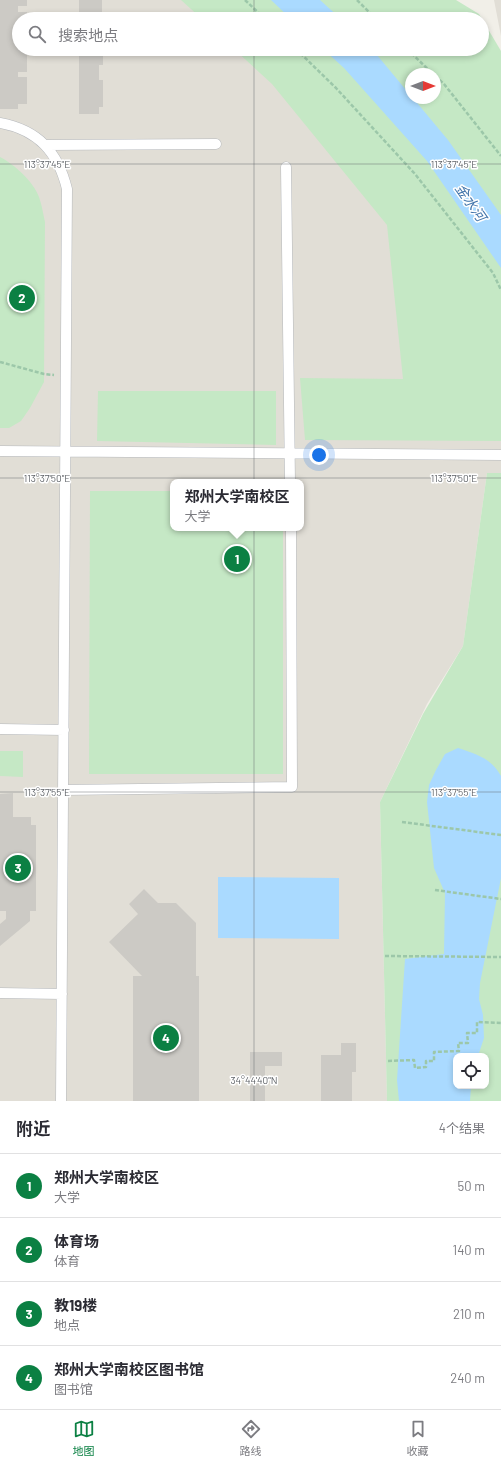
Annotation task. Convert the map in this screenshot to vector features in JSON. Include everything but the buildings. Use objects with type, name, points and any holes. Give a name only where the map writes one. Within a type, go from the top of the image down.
[{"type":"lane","points":[[0,123],[11,125],[28,133],[46,145],[55,158],[67,189],[61,1101]]},
{"type":"lane","points":[[46,145],[216,144]]},
{"type":"lane","points":[[286,167],[290,479]]},
{"type":"lane","points":[[0,451],[501,455]]},
{"type":"lane","points":[[63,790],[292,787],[291,531]]},
{"type":"lane","points":[[0,729],[64,730]]},
{"type":"lane","points":[[0,993],[62,994]]},
{"type":"path","points":[[245,0],[258,12]]},
{"type":"path","points":[[357,0],[369,12]]},
{"type":"path","points":[[303,56],[336,88],[415,174],[493,273],[501,290]]},
{"type":"path","points":[[414,56],[427,68]]},
{"type":"path","points":[[441,81],[501,156]]},
{"type":"path","points":[[0,362],[44,374],[66,375]]},
{"type":"path","points":[[402,822],[501,835]]},
{"type":"path","points":[[435,890],[501,899]]},
{"type":"path","points":[[385,956],[501,957]]},
{"type":"path","points":[[388,1061],[414,1060],[415,1068],[426,1068],[426,1061],[434,1061],[434,1052],[459,1051],[458,1043],[468,1043],[467,1033],[477,1033],[477,1022],[501,1023]]},
{"type":"shaded area","points":[[0,0],[224,0],[237,12],[12,12],[12,56],[283,56],[501,331],[501,473],[487,473],[463,646],[427,704],[380,802],[387,1101],[0,1101]]},
{"type":"shaded area","points":[[494,0],[501,0],[501,36]]},
{"type":"green space","points":[[181,0],[456,0],[476,12],[194,12]]},
{"type":"green space","points":[[489,31],[501,51],[501,441],[305,440],[300,378],[403,379],[387,225],[272,84],[242,56],[489,56]]},
{"type":"green space","points":[[0,157],[12,164],[28,179],[40,200],[45,222],[44,382],[21,421],[9,428],[0,428]]},
{"type":"green space","points":[[98,391],[276,391],[276,445],[97,441]]},
{"type":"green space","points":[[487,473],[501,473],[501,1101],[387,1101],[380,802],[423,714],[463,646]]},
{"type":"green space","points":[[90,491],[170,491],[170,531],[283,531],[283,774],[89,774]]},
{"type":"green space","points":[[0,751],[23,751],[23,777],[0,776]]},
{"type":"water","points":[[271,0],[320,0],[333,12],[284,12]]},
{"type":"water","name":"金水河","points":[[331,56],[378,56],[405,89],[405,104],[418,104],[448,140],[501,215],[501,268],[427,161],[344,68]]},
{"type":"water","points":[[458,748],[477,755],[493,765],[501,776],[501,878],[480,983],[479,999],[483,1015],[484,1038],[479,1053],[453,1053],[453,1089],[471,1089],[470,1101],[399,1101],[397,1080],[405,959],[444,954],[445,893],[434,868],[427,802],[429,785],[445,754]]},
{"type":"water","points":[[218,877],[339,878],[339,939],[218,938]]},
{"type":"place","name":"体育场","points":[[22,298]]},
{"type":"place","name":"郑州大学南校区","points":[[237,559]]},
{"type":"place","name":"教19楼","points":[[18,868]]},
{"type":"place","name":"郑州大学南校区图书馆","points":[[166,1038]]}]
